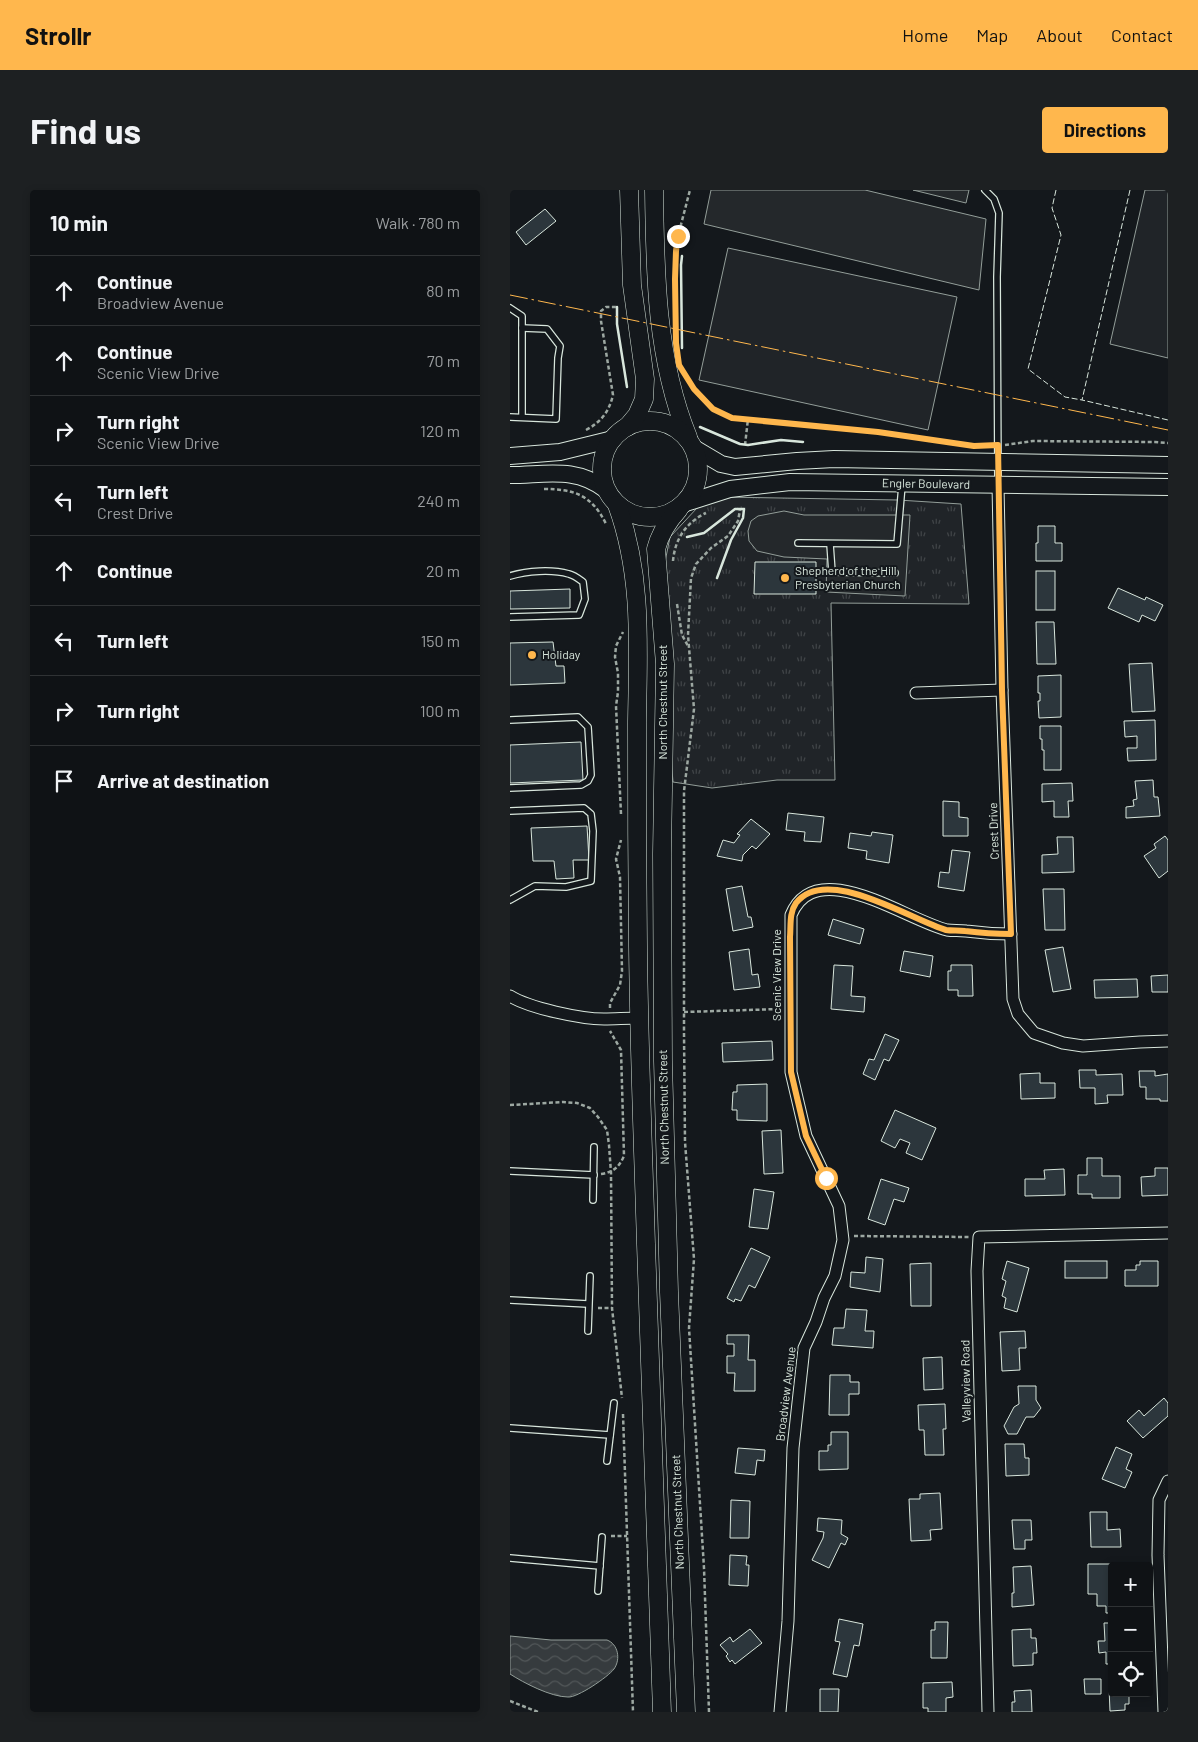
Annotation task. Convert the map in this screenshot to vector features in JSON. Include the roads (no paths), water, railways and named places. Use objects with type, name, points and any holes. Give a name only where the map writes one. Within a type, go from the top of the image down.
[{"type":"main road","points":[[606,490],[602,472],[604,455],[613,439],[627,427],[636,415],[644,399],[645,379],[632,285],[630,190]]},
{"type":"main road","points":[[510,475],[576,474],[592,480],[606,490],[617,505],[633,515],[652,518],[671,514],[683,506],[696,486],[699,476],[698,457],[681,421],[668,379],[664,353],[656,284],[654,190]]},
{"type":"main road","points":[[627,427],[646,421],[665,423],[674,427],[692,444]]},
{"type":"main road","points":[[510,456],[560,452],[613,439]]},
{"type":"main road","name":"Engler Boulevard","points":[[692,444],[721,464],[735,467],[797,460],[998,453],[1032,462],[1168,465]]},
{"type":"main road","name":"Engler Boulevard","points":[[683,506],[730,489],[790,482],[1168,487]]},
{"type":"main road","name":"North Chestnut Street","points":[[617,505],[622,518],[636,582],[638,604],[638,1018],[662,1712]]},
{"type":"main road","name":"North Chestnut Street","points":[[683,506],[668,521],[656,548],[664,664],[662,854],[663,1080],[669,1292],[686,1712]]},
{"type":"street","name":"Crest Drive","points":[[998,485],[1002,690],[1013,999],[1018,1014],[1034,1033],[1064,1042],[1083,1046],[1168,1041]]},
{"type":"street","points":[[916,693],[1002,690]]},
{"type":"street","name":"Scenic View Drive","points":[[791,1035],[791,916],[796,904],[804,896],[819,890],[849,891],[947,930],[980,934],[1011,934]]},
{"type":"street","points":[[510,996],[540,1008],[572,1016],[602,1020],[638,1018]]},
{"type":"street","name":"Broadview Avenue","points":[[780,1712],[788,1621],[793,1448],[804,1348],[835,1276],[843,1236],[839,1206],[806,1136],[791,1072],[791,1035]]},
{"type":"street","name":"Valleyview Road","points":[[988,1712],[977,1271],[979,1238],[1168,1233]]},
{"type":"street","points":[[1164,1712],[1165,1642],[1158,1555],[1159,1500],[1168,1481]]},
{"type":"lane","points":[[985,190],[994,200],[999,213],[997,277],[998,485]]},
{"type":"lane","points":[[510,308],[522,316],[522,418]]},
{"type":"lane","points":[[510,417],[556,418],[560,346],[547,330],[522,328]]},
{"type":"lane","points":[[798,543],[897,544],[902,483]]},
{"type":"lane","points":[[830,544],[832,572],[895,573]]},
{"type":"lane","points":[[510,576],[520,573],[547,572],[570,574],[583,582],[585,598],[579,615],[510,617]]},
{"type":"lane","points":[[510,720],[578,717],[588,727],[590,775],[588,782],[581,785],[510,788]]},
{"type":"lane","points":[[510,811],[584,808],[590,814],[593,831],[591,881],[566,887],[535,886],[510,900]]},
{"type":"lane","points":[[593,1200],[594,1147]]},
{"type":"lane","points":[[510,1171],[594,1175]]},
{"type":"lane","points":[[588,1330],[590,1276]]},
{"type":"lane","points":[[510,1300],[588,1304]]},
{"type":"lane","points":[[607,1461],[614,1403]]},
{"type":"lane","points":[[510,1428],[610,1435]]},
{"type":"lane","points":[[598,1590],[602,1536]]},
{"type":"lane","points":[[510,1558],[600,1566]]},
{"type":"water","points":[[510,1636],[551,1640],[607,1640],[616,1648],[618,1656],[616,1665],[611,1673],[585,1691],[568,1697],[554,1695],[510,1674]]},
{"type":"place","name":"Shepherd of the Hill Presbyterian Church","points":[[785,578]]},
{"type":"place","name":"Holiday","points":[[532,655]]}]
